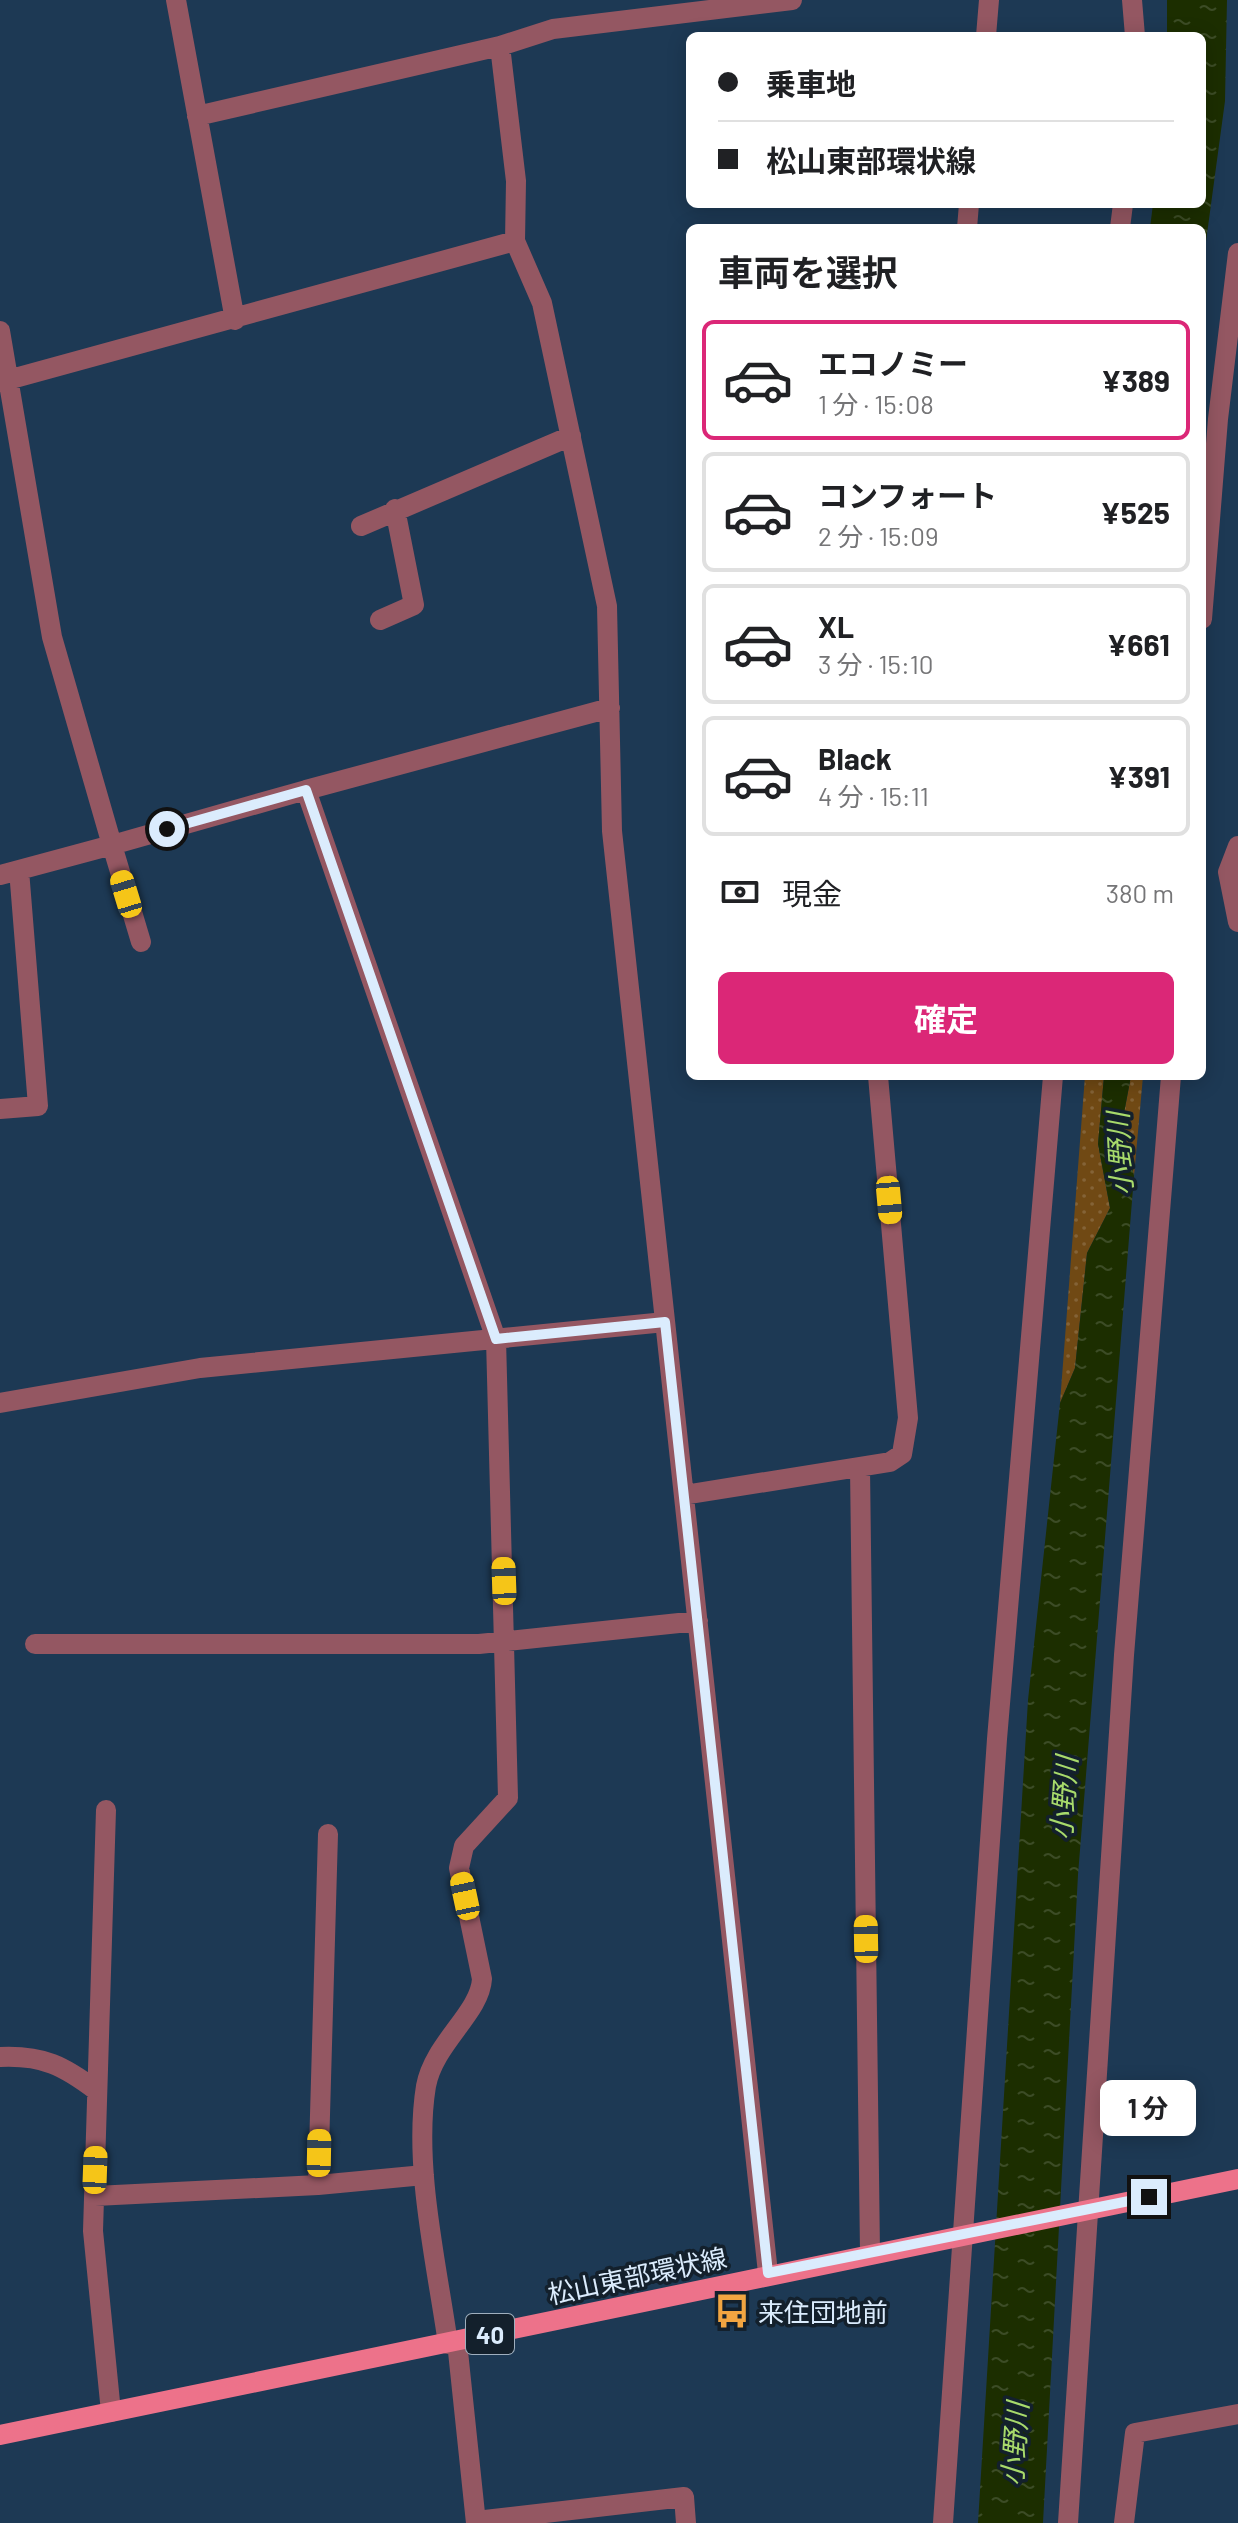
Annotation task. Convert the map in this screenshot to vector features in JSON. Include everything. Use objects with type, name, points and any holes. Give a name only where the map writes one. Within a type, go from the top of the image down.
[{"type":"main road","name":"松山東部環状線","points":[[0,2435],[452,2343],[768,2273],[1238,2179]]},
{"type":"street","points":[[176,0],[235,320]]},
{"type":"street","points":[[197,116],[500,46],[553,29],[792,0]]},
{"type":"street","points":[[986,32],[989,0]]},
{"type":"street","points":[[1132,0],[1135,32]]},
{"type":"street","points":[[500,46],[516,181],[515,241],[542,303],[607,606],[612,831],[768,2273]]},
{"type":"street","points":[[4,381],[515,241]]},
{"type":"street","points":[[1206,569],[1218,419],[1238,253]]},
{"type":"street","points":[[0,331],[4,381],[52,637],[141,942]]},
{"type":"street","points":[[361,526],[571,436]]},
{"type":"street","points":[[380,620],[414,605],[395,509]]},
{"type":"street","points":[[0,1109],[38,1106],[10,872],[610,708]]},
{"type":"street","points":[[306,790],[496,1339],[508,1798],[464,1846],[459,1868],[482,1979],[481,1996],[452,2030],[427,2085],[424,2175],[452,2343],[476,2522],[684,2497],[686,2523]]},
{"type":"street","points":[[1238,846],[1228,872],[1238,922]]},
{"type":"street","points":[[684,1495],[860,1468],[890,1462],[902,1454],[908,1418],[878,1080]]},
{"type":"street","points":[[943,2523],[973,2233],[997,1739],[1053,1080]]},
{"type":"street","points":[[1068,2523],[1084,2210],[1124,1655],[1171,1080]]},
{"type":"street","points":[[0,1403],[200,1368],[665,1322]]},
{"type":"street","points":[[860,1468],[870,2253]]},
{"type":"street","points":[[35,1644],[506,1642],[698,1621]]},
{"type":"street","points":[[106,1810],[93,2231],[111,2412]]},
{"type":"street","points":[[318,2185],[328,1834]]},
{"type":"street","points":[[0,2057],[31,2055],[69,2070],[97,2091]]},
{"type":"street","points":[[95,2196],[318,2185],[424,2175]]},
{"type":"street","points":[[1124,2523],[1135,2433],[1238,2414]]},
{"type":"shaded area","points":[[1085,1080],[1104,1080],[1098,1144],[1110,1208],[1087,1253],[1075,1368],[1060,1403]]},
{"type":"shaded area","points":[[1130,1080],[1143,1080],[1134,1176],[1122,1124]]},
{"type":"water","points":[[1167,0],[1227,0],[1225,101],[1206,241],[1206,224],[1150,224],[1152,208],[1206,208],[1206,32],[1167,32]]},
{"type":"water","name":"小野川","points":[[1104,1080],[1130,1080],[1122,1124],[1134,1176],[1078,1875],[1043,2523],[978,2523],[1028,1700],[1060,1403],[1075,1368],[1087,1253],[1110,1208],[1098,1144]]},
{"type":"place","name":"来住団地前","points":[[732,2311]]},
{"type":"route","points":[[167,829],[306,790],[496,1339],[665,1322],[768,2273],[1149,2197]]}]
